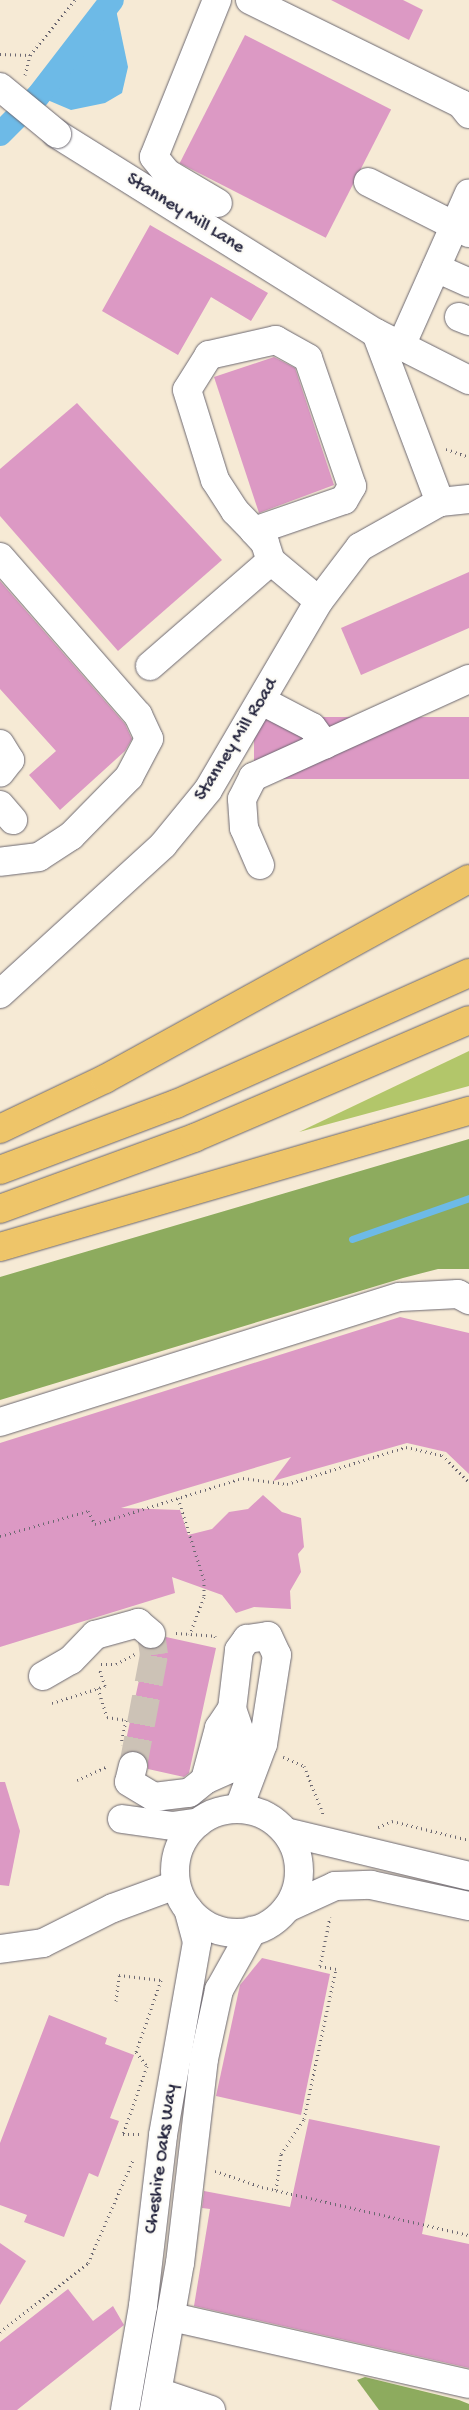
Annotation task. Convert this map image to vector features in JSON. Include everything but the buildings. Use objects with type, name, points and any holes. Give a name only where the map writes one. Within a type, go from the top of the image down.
[{"type":"highway","points":[[0,1129],[199,1029],[469,879]]},
{"type":"highway","points":[[0,1170],[176,1104],[469,973]]},
{"type":"highway","points":[[0,1209],[194,1138],[469,1020]]},
{"type":"highway","points":[[0,1247],[469,1111]]},
{"type":"street","points":[[217,0],[154,157],[167,173],[218,203]]},
{"type":"street","points":[[250,0],[460,104],[469,114]]},
{"type":"street","name":"Stanney Mill Lane","points":[[0,87],[57,134],[376,333],[469,380]]},
{"type":"street","points":[[368,182],[462,230]]},
{"type":"street","points":[[401,346],[436,268],[462,230],[469,193]]},
{"type":"street","points":[[436,268],[469,284]]},
{"type":"street","points":[[376,333],[440,502]]},
{"type":"street","points":[[254,531],[344,500],[352,486],[308,358],[276,340],[209,355],[187,390],[215,480],[254,531],[265,543],[271,561],[319,601]]},
{"type":"street","name":"Stanney Mill Road","points":[[0,994],[163,845],[208,790],[319,601],[360,547],[440,502],[469,499]]},
{"type":"street","points":[[0,557],[138,715],[149,739],[129,777],[71,836],[39,857],[0,862]]},
{"type":"street","points":[[150,666],[271,561]]},
{"type":"street","points":[[260,865],[244,828],[242,799],[253,777],[469,679]]},
{"type":"street","points":[[262,701],[312,727],[325,745]]},
{"type":"street","points":[[0,744],[10,760],[0,773]]},
{"type":"street","points":[[0,1422],[400,1297],[458,1294],[469,1300]]},
{"type":"street","points":[[43,1676],[71,1660],[95,1635],[138,1623],[155,1639]]},
{"type":"street","points":[[122,1760],[129,1782],[136,1790],[154,1797],[189,1793],[205,1780],[219,1728],[232,1709],[240,1650],[247,1639],[268,1636],[277,1655],[261,1751],[240,1808]]},
{"type":"street","points":[[122,1819],[172,1826],[199,1822],[240,1808],[265,1815],[286,1832],[469,1876]]},
{"type":"street","points":[[199,1822],[181,1845],[176,1885],[188,1909],[210,1927],[230,1933],[252,1931],[274,1921],[286,1908],[298,1881],[298,1861],[286,1832]]},
{"type":"street","points":[[0,1949],[43,1943],[113,1908],[176,1885]]},
{"type":"street","points":[[286,1908],[340,1886],[371,1885],[469,1906]]},
{"type":"street","name":"Cheshire Oaks Way","points":[[125,2410],[143,2306],[163,2135],[197,1942],[188,1909]]},
{"type":"street","name":"Cheshire Oaks Way","points":[[156,2401],[172,2317],[204,2059],[219,1990],[252,1931]]},
{"type":"street","points":[[172,2317],[469,2384]]},
{"type":"street","points":[[156,2401],[211,2410]]},
{"type":"path","points":[[0,54],[30,55],[75,0]]},
{"type":"path","points":[[0,1536],[88,1511],[95,1524],[243,1478],[287,1484],[406,1447],[442,1455],[469,1482]]},
{"type":"path","points":[[178,1498],[204,1580],[204,1597],[190,1634]]},
{"type":"path","points":[[52,1704],[104,1686],[98,1664],[116,1664],[155,1639],[190,1634],[215,1636],[216,1645]]},
{"type":"path","points":[[77,1780],[122,1760],[126,1720],[107,1717],[98,1688]]},
{"type":"path","points":[[261,1751],[304,1766],[325,1816],[333,1819]]},
{"type":"path","points":[[372,1830],[392,1821],[469,1840]]},
{"type":"path","points":[[276,2191],[281,2154],[304,2119],[336,1969],[320,1966],[330,1913],[343,1902],[340,1886]]},
{"type":"path","points":[[116,2000],[119,1975],[161,1980],[136,2052],[147,2066],[123,2134],[145,2134],[141,2142]]},
{"type":"path","points":[[0,2332],[88,2263],[138,2150]]},
{"type":"path","points":[[207,2168],[276,2191],[469,2236]]},
{"type":"green space","points":[[469,1051],[469,1086],[299,1132]]},
{"type":"green space","points":[[469,1139],[469,1269],[438,1269],[403,1278],[0,1400],[0,1277]]},
{"type":"green space","points":[[365,2377],[459,2400],[469,2404],[469,2410],[379,2410],[357,2380]]},
{"type":"water","points":[[114,0],[128,67],[122,93],[105,103],[71,110],[38,96]]},
{"type":"waterway","points":[[0,134],[38,96],[112,0]]},
{"type":"waterway","points":[[352,1239],[469,1198]]},
{"type":"tunnel","points":[[133,1766],[154,1655],[151,1634]]}]
